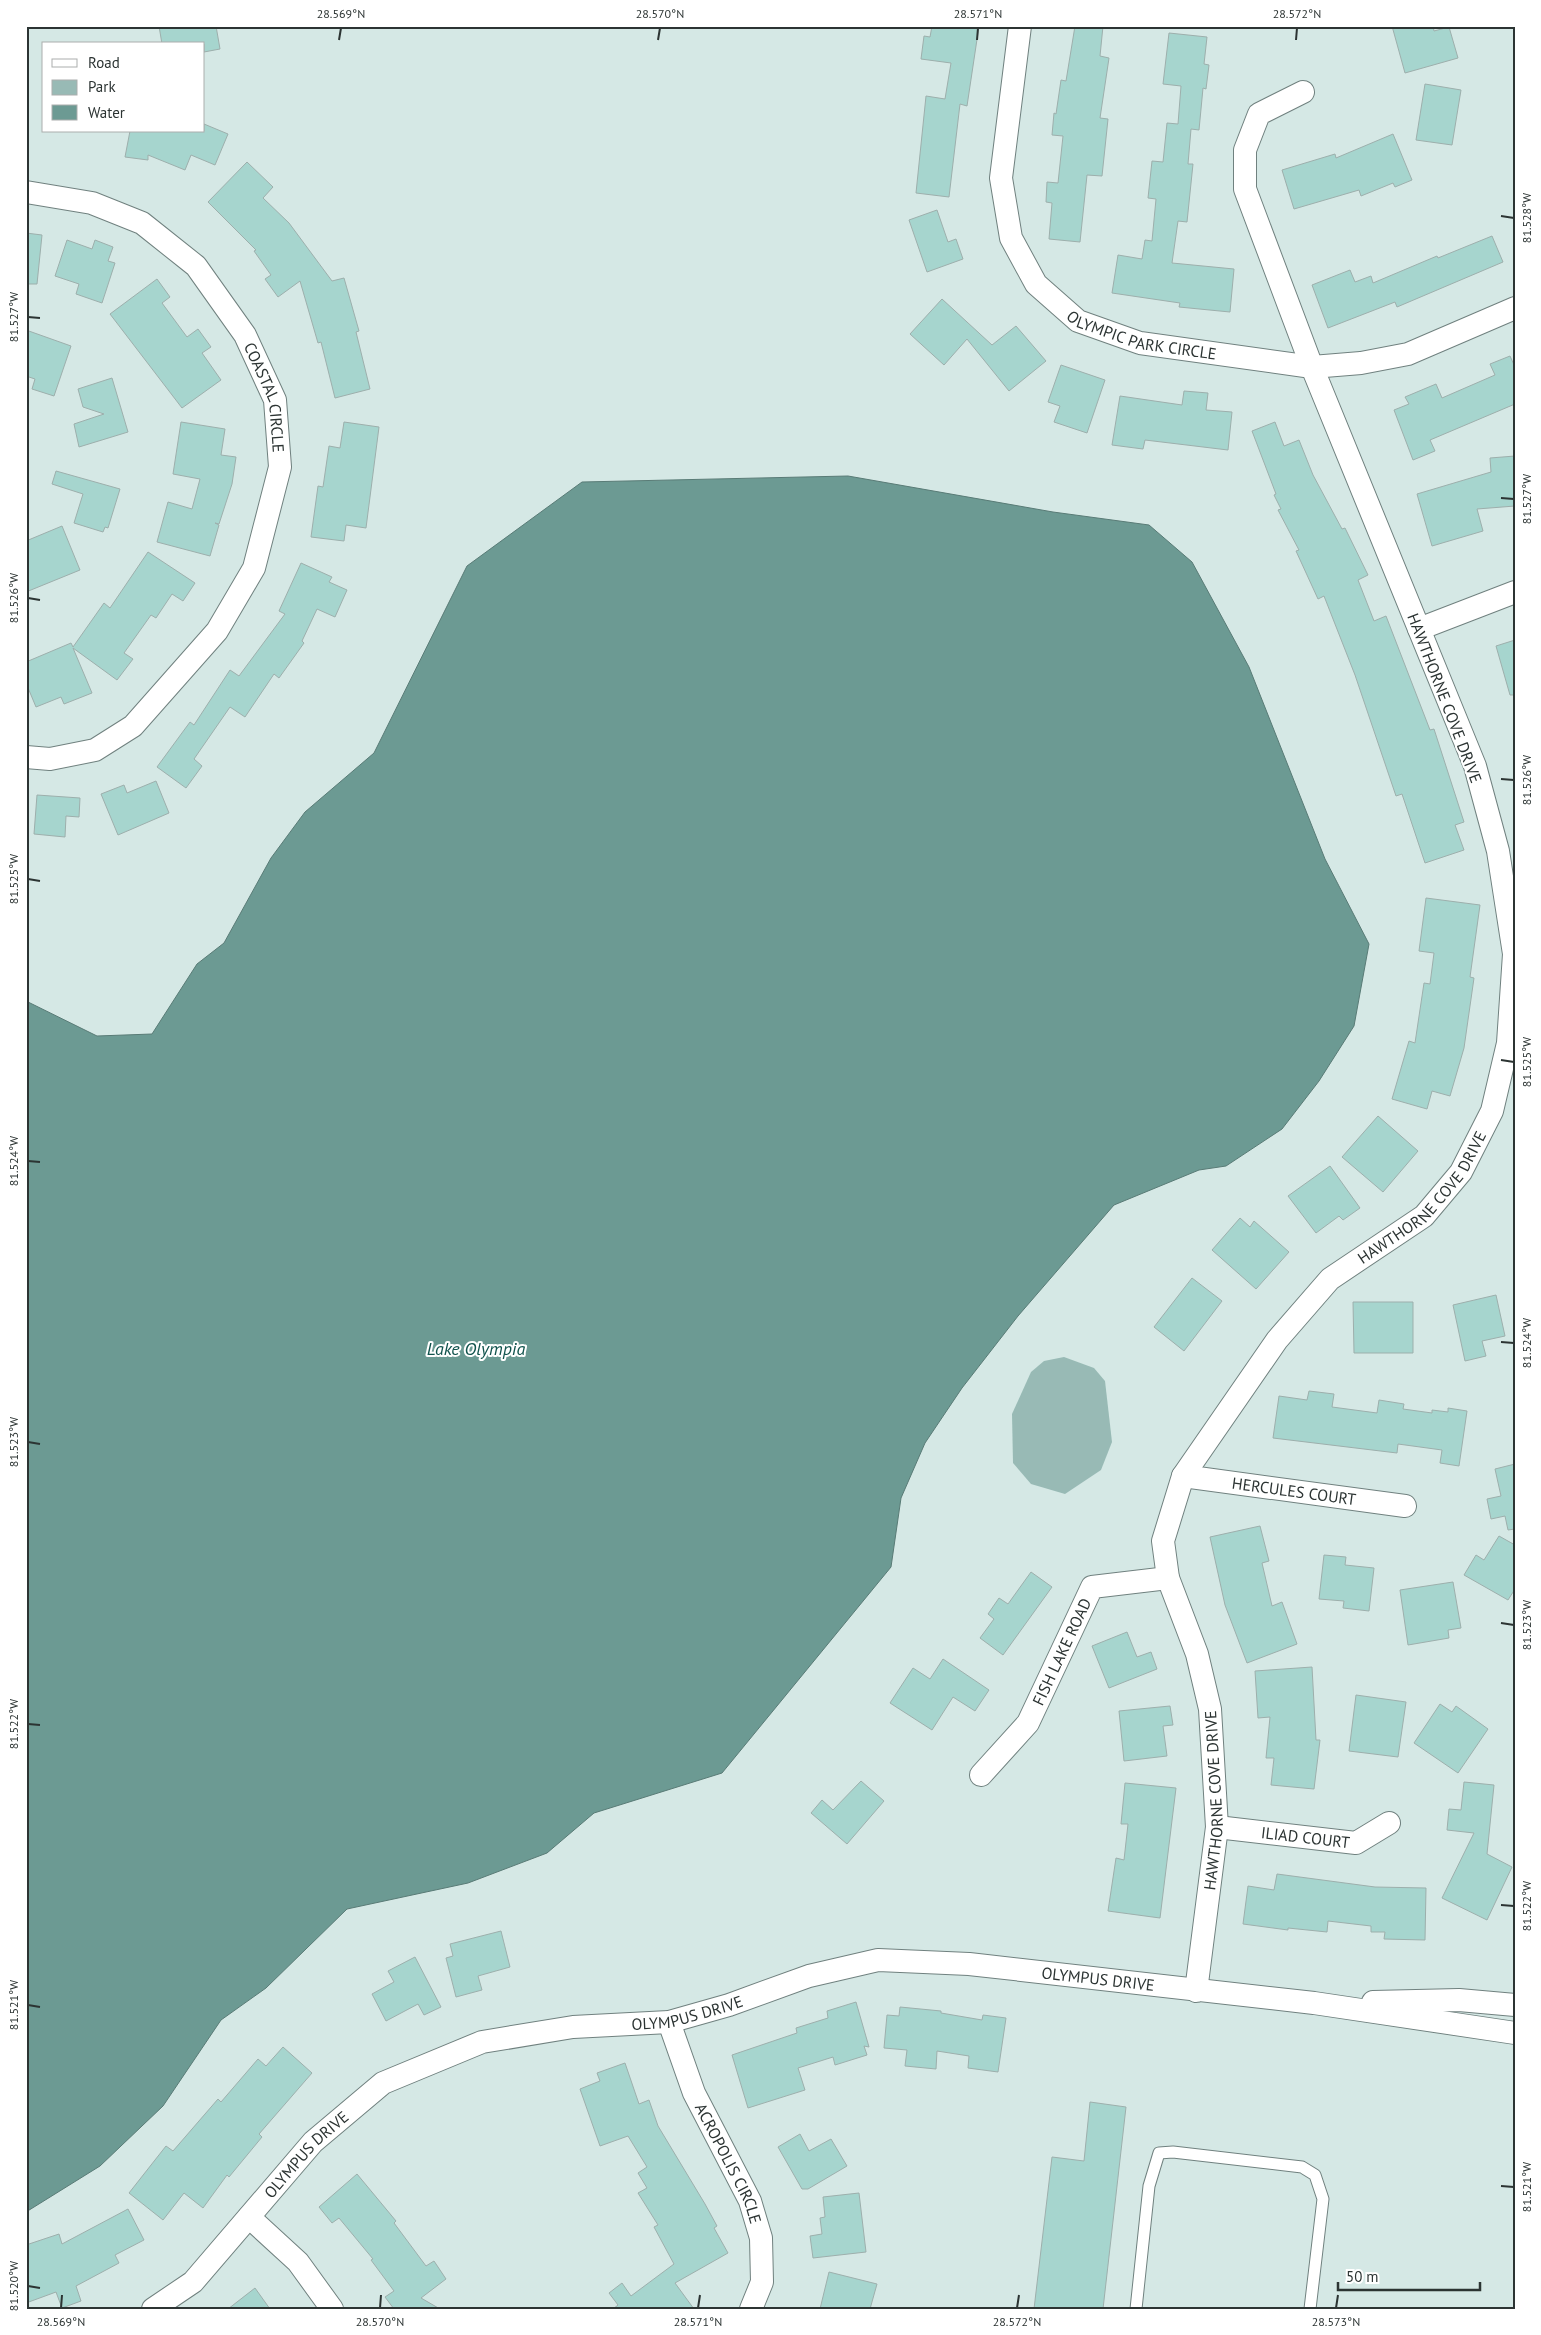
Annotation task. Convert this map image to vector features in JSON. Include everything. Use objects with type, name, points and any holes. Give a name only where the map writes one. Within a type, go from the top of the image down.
[{"type":"street","name":"OLYMPIC PARK CIRCLE","points":[[1020,26],[1001,178],[1011,238],[1036,284],[1078,321],[1140,343],[1312,367],[1361,363],[1408,354],[1515,308]]},
{"type":"street","name":"HAWTHORNE COVE DRIVE","points":[[1196,1991],[1216,1826],[1210,1709],[1197,1654],[1168,1578],[1163,1541],[1183,1476],[1277,1340],[1330,1279],[1424,1216],[1461,1172],[1492,1111],[1508,1043],[1514,954],[1498,850],[1475,766],[1312,367],[1245,189],[1245,150],[1259,114],[1303,92]]},
{"type":"street","name":"COASTAL CIRCLE","points":[[26,192],[92,203],[142,223],[196,266],[245,336],[275,400],[280,467],[254,568],[217,632],[133,726],[95,750],[50,759],[26,757]]},
{"type":"street","points":[[1419,629],[1515,592]]},
{"type":"street","name":"HERCULES COURT","points":[[1183,1476],[1405,1506]]},
{"type":"street","name":"FISH LAKE ROAD","points":[[981,1775],[1028,1723],[1092,1587],[1168,1578]]},
{"type":"street","name":"ILIAD COURT","points":[[1216,1826],[1356,1843],[1389,1823]]},
{"type":"street","name":"OLYMPUS DRIVE","points":[[153,2309],[193,2282],[313,2142],[383,2083],[482,2042],[573,2027],[669,2022],[729,2005],[809,1976],[878,1960],[970,1964],[1314,2004],[1515,2033]]},
{"type":"street","name":"OLYMPUS DRIVE","points":[[1314,2004],[1459,2000],[1515,2005]]},
{"type":"street","name":"ACROPOLIS CIRCLE","points":[[669,2022],[694,2092],[750,2201],[760,2238],[762,2282],[751,2309]]},
{"type":"street","points":[[249,2217],[298,2262],[332,2309]]},
{"type":"lane","points":[[1136,2309],[1149,2186],[1159,2154],[1173,2152],[1302,2167],[1315,2175],[1323,2199],[1310,2309]]},
{"type":"green space","points":[[1064,1357],[1094,1368],[1105,1381],[1112,1442],[1101,1470],[1065,1494],[1031,1484],[1013,1463],[1012,1414],[1031,1372],[1044,1361]]},
{"type":"water","name":"Lake Olympia","points":[[848,476],[1053,512],[1149,525],[1192,562],[1249,667],[1325,859],[1369,944],[1354,1026],[1319,1081],[1282,1129],[1226,1166],[1199,1170],[1114,1205],[1018,1316],[962,1388],[925,1443],[901,1498],[891,1567],[722,1773],[594,1813],[547,1853],[468,1883],[347,1909],[266,1988],[221,2020],[163,2106],[100,2166],[26,2212],[26,1001],[97,1036],[152,1034],[197,964],[224,943],[271,858],[305,812],[374,753],[467,566],[582,482]]},
{"type":"building","points":[[159,26],[216,26],[220,49],[205,52],[205,42],[162,42]]},
{"type":"building","points":[[932,26],[979,26],[967,106],[960,104],[949,197],[916,193],[926,96],[945,99],[951,63],[921,59],[924,36],[930,37]]},
{"type":"building","points":[[1075,26],[1103,26],[1100,56],[1109,58],[1100,118],[1108,119],[1102,176],[1087,175],[1080,242],[1049,239],[1052,203],[1046,202],[1047,182],[1058,183],[1063,136],[1052,135],[1054,113],[1056,114],[1061,80],[1066,81]]},
{"type":"building","points":[[1392,26],[1433,26],[1434,31],[1449,27],[1458,58],[1405,73]]},
{"type":"building","points":[[1169,33],[1207,37],[1204,64],[1209,65],[1206,89],[1203,88],[1199,130],[1191,129],[1188,164],[1193,164],[1187,222],[1178,221],[1172,263],[1234,269],[1230,312],[1179,307],[1180,303],[1112,293],[1118,255],[1142,259],[1145,240],[1152,241],[1156,199],[1148,198],[1152,161],[1163,162],[1167,123],[1178,124],[1181,86],[1163,84]]},
{"type":"building","points":[[1425,84],[1461,90],[1452,145],[1416,140]]},
{"type":"building","points":[[205,124],[228,134],[215,165],[191,155],[185,170],[148,155],[148,160],[125,157],[130,132],[205,132]]},
{"type":"building","points":[[1393,134],[1412,180],[1395,187],[1393,183],[1361,196],[1359,190],[1294,209],[1282,170],[1335,154],[1336,158]]},
{"type":"building","points":[[247,162],[273,187],[263,198],[289,223],[332,281],[344,278],[359,331],[356,332],[370,389],[335,398],[321,342],[318,343],[300,281],[278,297],[265,279],[271,275],[254,251],[256,250],[208,202]]},
{"type":"building","points":[[937,210],[948,242],[956,239],[963,259],[927,272],[909,220]]},
{"type":"building","points":[[26,233],[42,235],[37,284],[26,284]]},
{"type":"building","points":[[1492,236],[1503,262],[1397,307],[1395,302],[1328,328],[1312,285],[1350,270],[1355,282],[1371,276],[1373,283],[1437,256],[1438,258]]},
{"type":"building","points":[[67,240],[92,249],[95,240],[113,247],[108,261],[115,263],[102,303],[76,294],[79,284],[55,276]]},
{"type":"building","points":[[157,279],[170,297],[162,303],[187,337],[198,329],[211,347],[202,353],[221,380],[182,408],[110,314]]},
{"type":"building","points":[[942,299],[992,345],[1016,326],[1046,361],[1009,391],[967,339],[944,365],[910,334]]},
{"type":"building","points":[[26,330],[71,346],[54,396],[32,389],[35,379],[26,376]]},
{"type":"building","points":[[1510,356],[1515,367],[1515,404],[1430,440],[1435,451],[1413,460],[1394,410],[1409,404],[1405,397],[1436,384],[1442,398],[1495,375],[1490,364]]},
{"type":"building","points":[[1061,365],[1105,380],[1087,433],[1054,422],[1060,406],[1048,402]]},
{"type":"building","points":[[112,378],[128,432],[79,447],[74,424],[104,414],[83,407],[78,389]]},
{"type":"building","points":[[1184,391],[1208,393],[1206,410],[1232,412],[1228,450],[1145,440],[1143,449],[1112,445],[1120,396],[1182,405]]},
{"type":"building","points":[[181,422],[225,429],[221,455],[236,457],[232,484],[219,524],[215,523],[219,525],[210,556],[157,542],[168,502],[192,509],[200,479],[173,474]]},
{"type":"building","points":[[344,422],[379,427],[366,528],[346,525],[344,541],[311,537],[318,486],[323,487],[329,446],[340,448]]},
{"type":"building","points":[[1275,422],[1284,446],[1299,440],[1313,475],[1342,529],[1345,528],[1368,575],[1358,580],[1374,621],[1386,616],[1430,730],[1434,729],[1464,822],[1455,825],[1464,850],[1425,863],[1402,794],[1396,796],[1355,675],[1324,596],[1318,599],[1296,551],[1299,550],[1278,510],[1281,509],[1274,495],[1276,494],[1252,431]]},
{"type":"building","points":[[1515,456],[1515,506],[1477,509],[1483,531],[1432,546],[1417,494],[1491,472],[1490,458]]},
{"type":"building","points":[[56,471],[120,489],[108,528],[105,527],[103,532],[74,523],[83,494],[52,484]]},
{"type":"building","points":[[62,526],[80,570],[26,592],[26,541]]},
{"type":"building","points":[[148,552],[195,583],[183,601],[172,594],[156,618],[151,615],[124,653],[133,659],[117,680],[73,648],[92,693],[64,704],[61,697],[36,707],[26,683],[26,662],[71,643],[73,647],[104,603],[110,608]]},
{"type":"building","points":[[301,563],[332,577],[329,582],[347,590],[335,617],[317,609],[302,641],[304,643],[279,678],[274,674],[245,717],[230,707],[194,759],[202,766],[186,788],[157,767],[190,722],[194,725],[230,670],[239,676],[285,614],[279,611]]},
{"type":"building","points":[[1515,640],[1515,695],[1510,695],[1496,646]]},
{"type":"building","points":[[156,781],[169,813],[118,835],[101,794],[124,785],[127,793]]},
{"type":"building","points":[[37,795],[80,798],[79,817],[66,816],[65,837],[34,834]]},
{"type":"building","points":[[1426,898],[1480,905],[1470,977],[1474,978],[1464,1048],[1450,1096],[1432,1091],[1427,1109],[1392,1099],[1409,1041],[1415,1043],[1424,983],[1430,984],[1434,953],[1419,951]]},
{"type":"building","points":[[1378,1116],[1418,1151],[1383,1192],[1342,1157]]},
{"type":"building","points":[[1330,1166],[1360,1208],[1343,1220],[1339,1216],[1316,1233],[1288,1196]]},
{"type":"building","points":[[1240,1218],[1250,1227],[1254,1221],[1289,1252],[1256,1289],[1212,1250]]},
{"type":"building","points":[[1192,1278],[1222,1301],[1184,1351],[1154,1327]]},
{"type":"building","points":[[1496,1295],[1505,1336],[1482,1341],[1486,1356],[1465,1361],[1453,1305]]},
{"type":"building","points":[[1353,1302],[1413,1302],[1413,1353],[1354,1353]]},
{"type":"building","points":[[1309,1391],[1334,1394],[1332,1407],[1377,1413],[1379,1400],[1404,1404],[1403,1409],[1432,1413],[1432,1410],[1448,1412],[1448,1408],[1467,1411],[1459,1466],[1440,1463],[1442,1450],[1398,1444],[1397,1453],[1273,1438],[1279,1396],[1307,1400]]},
{"type":"building","points":[[1515,1464],[1515,1529],[1508,1530],[1505,1516],[1491,1519],[1487,1499],[1501,1496],[1495,1469]]},
{"type":"building","points":[[1260,1526],[1269,1561],[1262,1563],[1272,1606],[1282,1602],[1297,1644],[1247,1663],[1225,1605],[1210,1537]]},
{"type":"building","points":[[1499,1536],[1515,1545],[1515,1589],[1508,1600],[1464,1575],[1476,1555],[1484,1560]]},
{"type":"building","points":[[1324,1555],[1346,1557],[1345,1565],[1374,1568],[1369,1611],[1343,1608],[1344,1601],[1319,1599]]},
{"type":"building","points":[[1031,1572],[1052,1587],[1003,1655],[980,1638],[994,1619],[988,1614],[999,1598],[1008,1604]]},
{"type":"building","points":[[1453,1582],[1461,1628],[1448,1630],[1449,1638],[1408,1645],[1400,1590]]},
{"type":"building","points":[[1127,1632],[1137,1657],[1151,1652],[1157,1669],[1109,1688],[1092,1646]]},
{"type":"building","points":[[943,1659],[989,1690],[975,1711],[953,1697],[932,1730],[890,1703],[913,1668],[930,1679]]},
{"type":"building","points":[[1312,1667],[1316,1740],[1320,1740],[1314,1789],[1271,1785],[1274,1758],[1266,1758],[1270,1717],[1258,1718],[1255,1671]]},
{"type":"building","points":[[1356,1695],[1406,1702],[1398,1757],[1349,1751]]},
{"type":"building","points":[[1440,1704],[1452,1712],[1456,1706],[1488,1729],[1458,1773],[1414,1743]]},
{"type":"building","points":[[1170,1706],[1173,1725],[1163,1726],[1167,1756],[1124,1761],[1119,1711]]},
{"type":"building","points":[[861,1781],[884,1801],[847,1844],[811,1813],[822,1800],[833,1810]]},
{"type":"building","points":[[1464,1782],[1494,1785],[1487,1854],[1512,1867],[1487,1920],[1442,1898],[1474,1833],[1447,1830],[1449,1809],[1461,1810]]},
{"type":"building","points":[[1125,1783],[1176,1788],[1160,1918],[1108,1911],[1116,1858],[1124,1860],[1128,1824],[1121,1824]]},
{"type":"building","points":[[1277,1874],[1375,1887],[1426,1888],[1425,1940],[1384,1939],[1385,1932],[1371,1932],[1371,1926],[1328,1921],[1327,1932],[1288,1928],[1288,1930],[1243,1924],[1248,1886],[1274,1890]]},
{"type":"building","points":[[501,1931],[510,1967],[478,1976],[482,1990],[456,1997],[446,1958],[453,1956],[450,1944]]},
{"type":"building","points":[[415,1957],[441,2007],[424,2015],[418,2004],[386,2021],[372,1994],[394,1982],[388,1971]]},
{"type":"building","points":[[856,2002],[869,2047],[864,2046],[867,2055],[835,2065],[833,2057],[798,2068],[805,2090],[748,2108],[732,2055],[797,2033],[796,2028],[828,2018],[827,2011]]},
{"type":"building","points":[[900,2007],[941,2011],[941,2013],[982,2020],[983,2015],[1006,2018],[998,2072],[968,2068],[969,2056],[937,2051],[936,2069],[905,2066],[907,2050],[884,2048],[887,2015],[899,2016]]},
{"type":"building","points":[[283,2047],[312,2073],[259,2134],[262,2137],[229,2177],[227,2175],[203,2208],[184,2193],[163,2220],[129,2193],[166,2146],[173,2151],[218,2099],[221,2102],[258,2059],[266,2066]]},
{"type":"building","points":[[625,2063],[639,2104],[649,2100],[658,2126],[705,2204],[717,2226],[714,2228],[728,2253],[675,2283],[694,2309],[613,2309],[618,2305],[609,2293],[622,2283],[631,2296],[674,2264],[654,2227],[658,2225],[638,2193],[647,2188],[638,2173],[647,2167],[628,2136],[600,2146],[580,2089],[600,2081],[597,2073]]},
{"type":"building","points":[[1090,2102],[1126,2107],[1103,2309],[1034,2309],[1052,2157],[1084,2161]]},
{"type":"building","points":[[800,2134],[809,2151],[831,2139],[847,2166],[808,2189],[802,2189],[778,2147]]},
{"type":"building","points":[[357,2174],[396,2221],[394,2223],[426,2266],[434,2261],[446,2279],[421,2298],[440,2309],[394,2309],[385,2297],[394,2291],[371,2260],[373,2259],[339,2218],[332,2223],[319,2207]]},
{"type":"building","points":[[859,2193],[866,2252],[813,2258],[810,2236],[822,2234],[820,2218],[825,2217],[823,2197]]},
{"type":"building","points":[[128,2209],[144,2240],[115,2255],[119,2263],[76,2286],[81,2301],[62,2308],[56,2292],[26,2303],[26,2245],[59,2234],[62,2244]]},
{"type":"building","points":[[829,2272],[877,2284],[870,2309],[820,2309]]},
{"type":"building","points":[[255,2288],[270,2309],[228,2309]]}]
